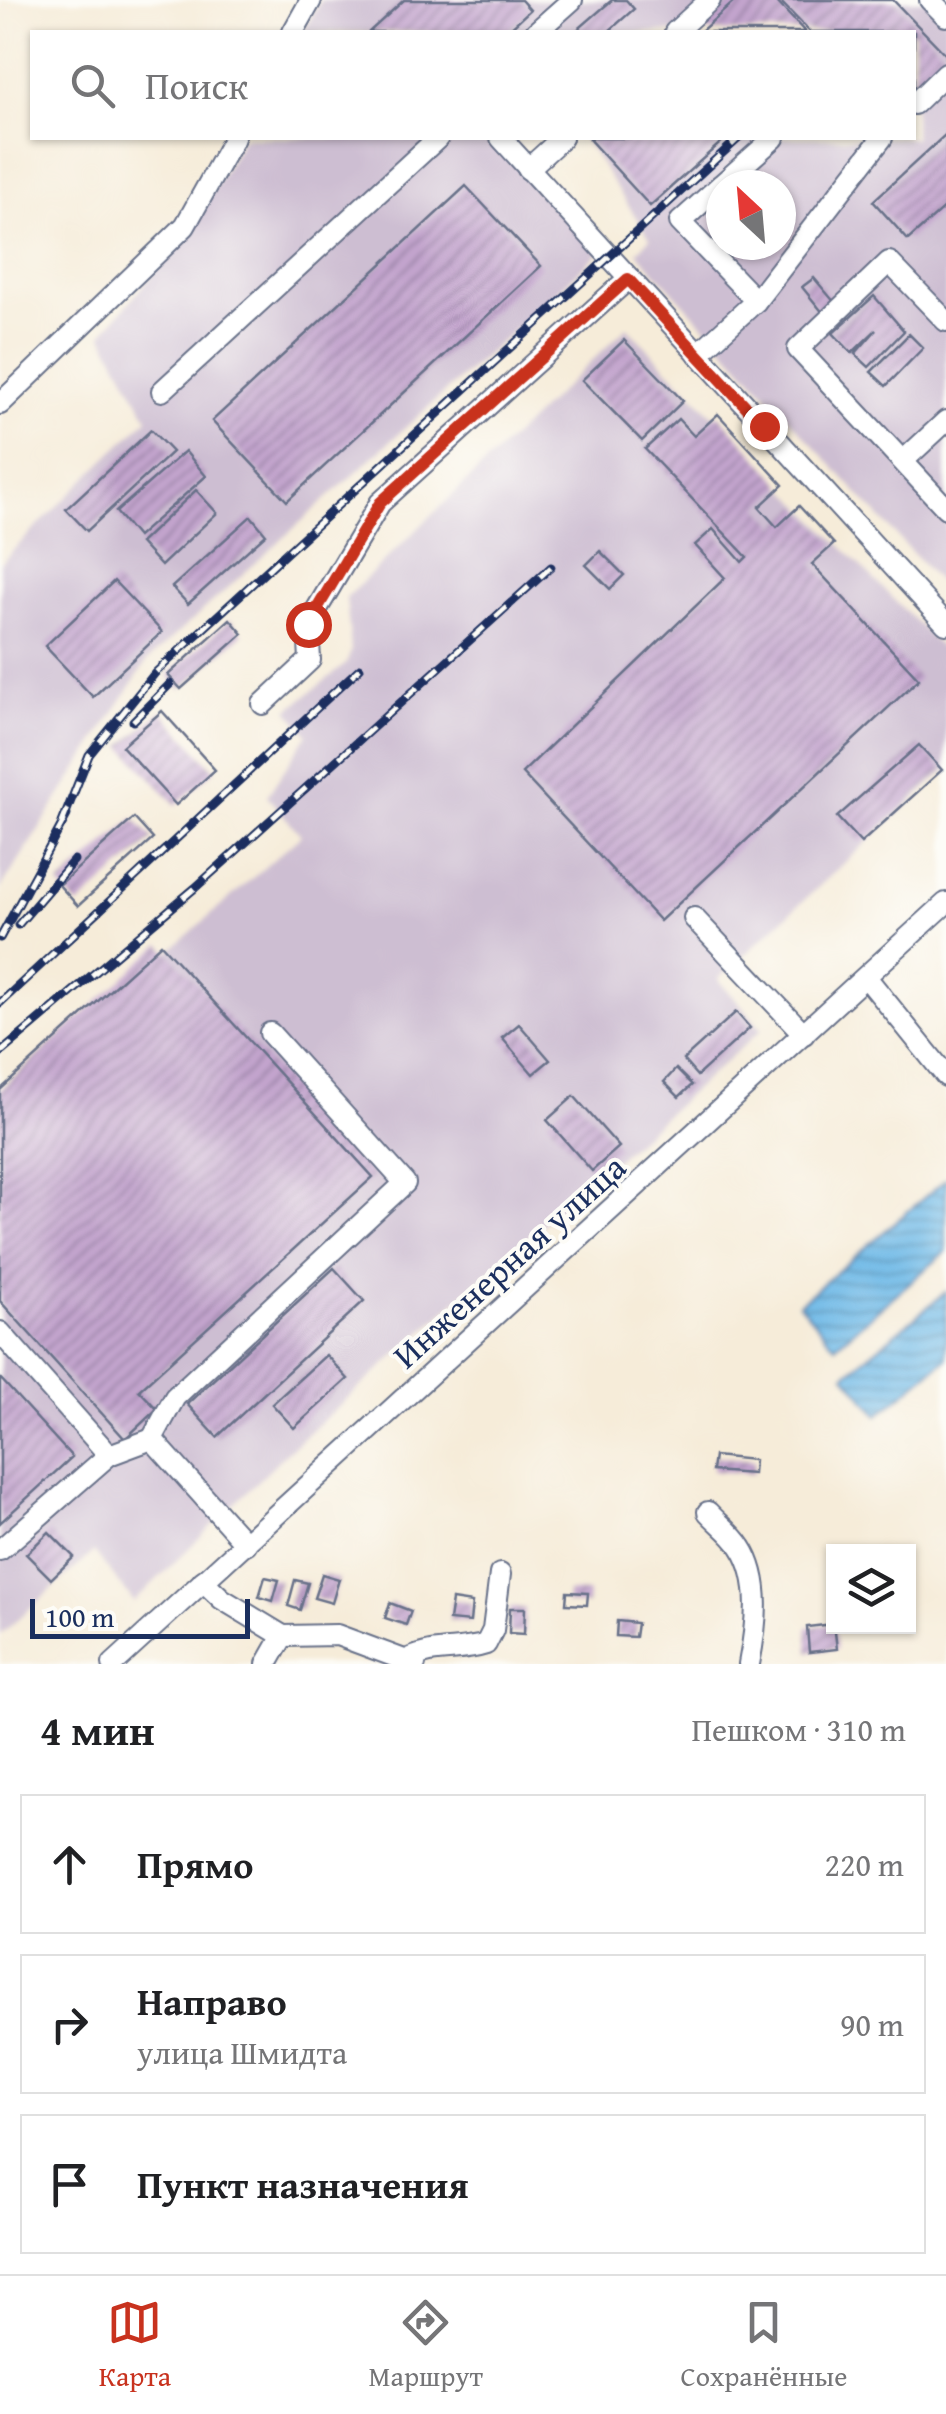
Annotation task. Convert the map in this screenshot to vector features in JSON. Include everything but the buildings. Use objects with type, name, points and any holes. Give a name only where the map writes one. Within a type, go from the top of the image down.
[{"type":"street","points":[[293,30],[311,0]]},
{"type":"street","points":[[676,30],[710,0]]},
{"type":"street","points":[[930,0],[946,16]]},
{"type":"street","points":[[538,30],[562,3]]},
{"type":"street","points":[[916,102],[946,72]]},
{"type":"street","points":[[0,404],[185,226],[233,140]]},
{"type":"street","points":[[162,391],[436,140]]},
{"type":"street","points":[[502,140],[946,624]]},
{"type":"street","points":[[528,169],[560,140]]},
{"type":"street","points":[[738,170],[772,140]]},
{"type":"street","points":[[698,354],[756,301],[880,140]]},
{"type":"street","points":[[706,199],[680,222],[706,249]]},
{"type":"street","points":[[717,260],[756,301]]},
{"type":"street","points":[[946,321],[889,262],[798,349],[946,508]]},
{"type":"street","points":[[263,704],[310,660],[308,624],[380,503],[628,279]]},
{"type":"street","points":[[902,461],[946,421]]},
{"type":"street","name":"Инженерная улица","points":[[113,1664],[946,903]]},
{"type":"street","points":[[694,918],[804,1034]]},
{"type":"street","points":[[866,977],[946,1076]]},
{"type":"street","points":[[0,1550],[109,1455],[152,1439],[175,1398],[405,1184],[270,1033]]},
{"type":"street","points":[[0,1332],[109,1455]]},
{"type":"street","points":[[152,1439],[246,1544]]},
{"type":"street","points":[[708,1512],[742,1547],[752,1578],[757,1625],[749,1664]]},
{"type":"street","points":[[203,1581],[222,1599],[283,1636],[336,1635],[412,1662],[430,1648],[468,1650],[486,1644],[493,1630],[500,1574]]},
{"type":"street","points":[[267,1664],[283,1636]]},
{"type":"shaded area","points":[[321,0],[946,0],[946,590],[637,252],[650,238],[584,140],[916,140],[916,30],[304,30]]},
{"type":"shaded area","points":[[242,140],[514,140],[600,252],[147,661],[0,890],[0,563],[148,418],[102,334],[188,234]]},
{"type":"shaded area","points":[[627,327],[946,653],[946,770],[718,979],[762,1029],[285,1454],[134,1602],[94,1552],[0,1635],[0,1101],[301,835],[267,796],[308,734],[288,710],[346,664],[351,651],[346,598]]},
{"type":"water","points":[[946,1179],[946,1252],[835,1346],[799,1304]]},
{"type":"water","points":[[946,1292],[946,1359],[878,1415],[845,1375]]},
{"type":"railway","points":[[62,823],[89,755],[155,673],[737,140]]},
{"type":"railway","points":[[0,1053],[195,888],[551,567]]},
{"type":"railway","points":[[0,1003],[360,668]]},
{"type":"railway","points":[[133,721],[170,684]]},
{"type":"railway","points":[[0,938],[67,815]]},
{"type":"railway","points":[[18,925],[74,860]]},
{"type":"route","points":[[308,624],[380,503],[628,279],[764,426]]}]
